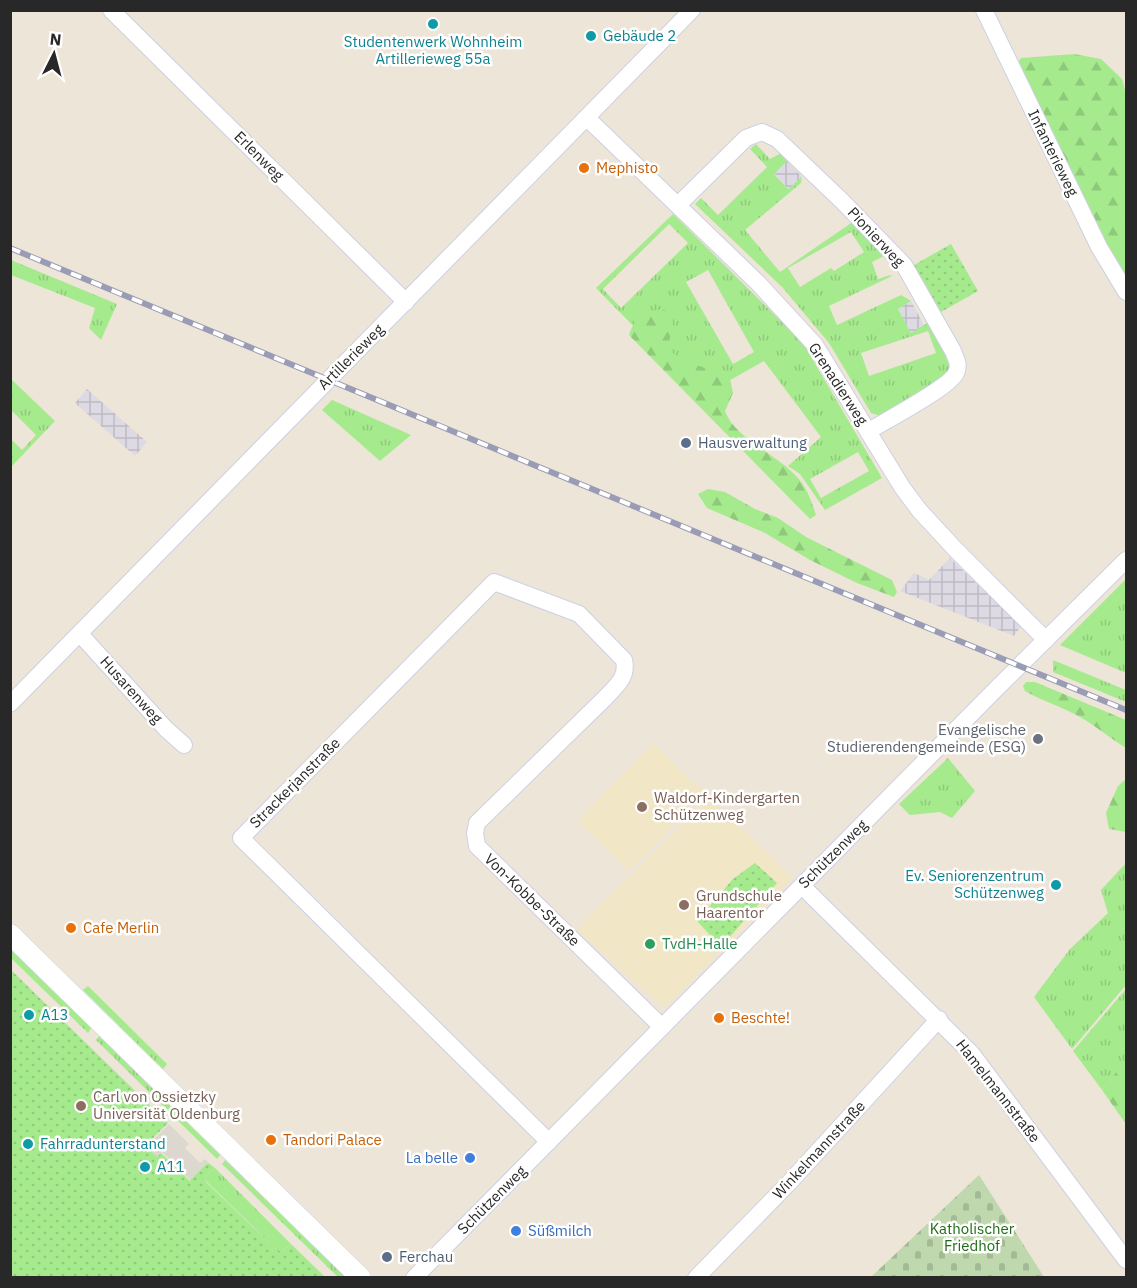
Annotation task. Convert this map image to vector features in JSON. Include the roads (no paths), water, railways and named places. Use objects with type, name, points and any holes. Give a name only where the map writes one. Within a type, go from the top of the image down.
[{"type":"street","name":"Erlenweg","points":[[111,10],[406,302]]},
{"type":"street","name":"Artillerieweg","points":[[10,704],[692,10]]},
{"type":"street","name":"Infanterieweg","points":[[984,10],[1099,247],[1126,292]]},
{"type":"street","name":"Grenadierweg","points":[[587,118],[758,284],[815,345],[902,487],[919,510],[1046,639]]},
{"type":"street","name":"Pionierweg","points":[[678,205],[746,138],[762,132],[777,139],[834,193],[904,265],[953,351],[958,364],[957,372],[946,384],[869,431]]},
{"type":"street","name":"Schützenweg","points":[[414,1278],[1126,560]]},
{"type":"street","name":"Strackerjanstraße","points":[[549,1142],[241,838],[494,582],[579,614],[624,660]]},
{"type":"street","name":"Husarenweg","points":[[80,634],[165,729],[184,745]]},
{"type":"street","name":"Von-Kobbe-Straße","points":[[624,660],[626,669],[624,678],[477,823],[475,833],[477,846],[662,1028]]},
{"type":"street","name":"Hamelmannstraße","points":[[802,886],[972,1054],[1126,1260]]},
{"type":"street","points":[[10,934],[361,1278]]},
{"type":"street","name":"Winkelmannstraße","points":[[696,1278],[787,1185],[939,1019]]},
{"type":"railway","points":[[10,248],[1126,710]]},
{"type":"place","name":"Studentenwerk Wohnheim Artillerieweg 55a","points":[[433,24]]},
{"type":"place","name":"Gebäude 2","points":[[591,36]]},
{"type":"place","name":"Mephisto","points":[[584,168]]},
{"type":"place","name":"Hausverwaltung","points":[[686,443]]},
{"type":"place","name":"Evangelische Studierendengemeinde (ESG)","points":[[1038,739]]},
{"type":"place","name":"Waldorf-Kindergarten Schützenweg","points":[[642,807]]},
{"type":"place","name":"Ev. Seniorenzentrum Schützenweg","points":[[1056,885]]},
{"type":"place","name":"Grundschule Haarentor","points":[[684,905]]},
{"type":"place","name":"Cafe Merlin","points":[[71,928]]},
{"type":"place","name":"TvdH-Halle","points":[[650,944]]},
{"type":"place","name":"A13","points":[[29,1015]]},
{"type":"place","name":"Beschte!","points":[[719,1018]]},
{"type":"place","name":"Carl von Ossietzky Universität Oldenburg","points":[[81,1106]]},
{"type":"place","name":"Tandori Palace","points":[[271,1140]]},
{"type":"place","name":"Fahrradunterstand","points":[[28,1144]]},
{"type":"place","name":"La belle","points":[[470,1158]]},
{"type":"place","name":"A11","points":[[145,1167]]},
{"type":"place","name":"Süßmilch","points":[[516,1231]]},
{"type":"place","name":"Ferchau","points":[[387,1257]]},
{"type":"park label","name":"Katholischer Friedhof","points":[[972,1238]]}]
